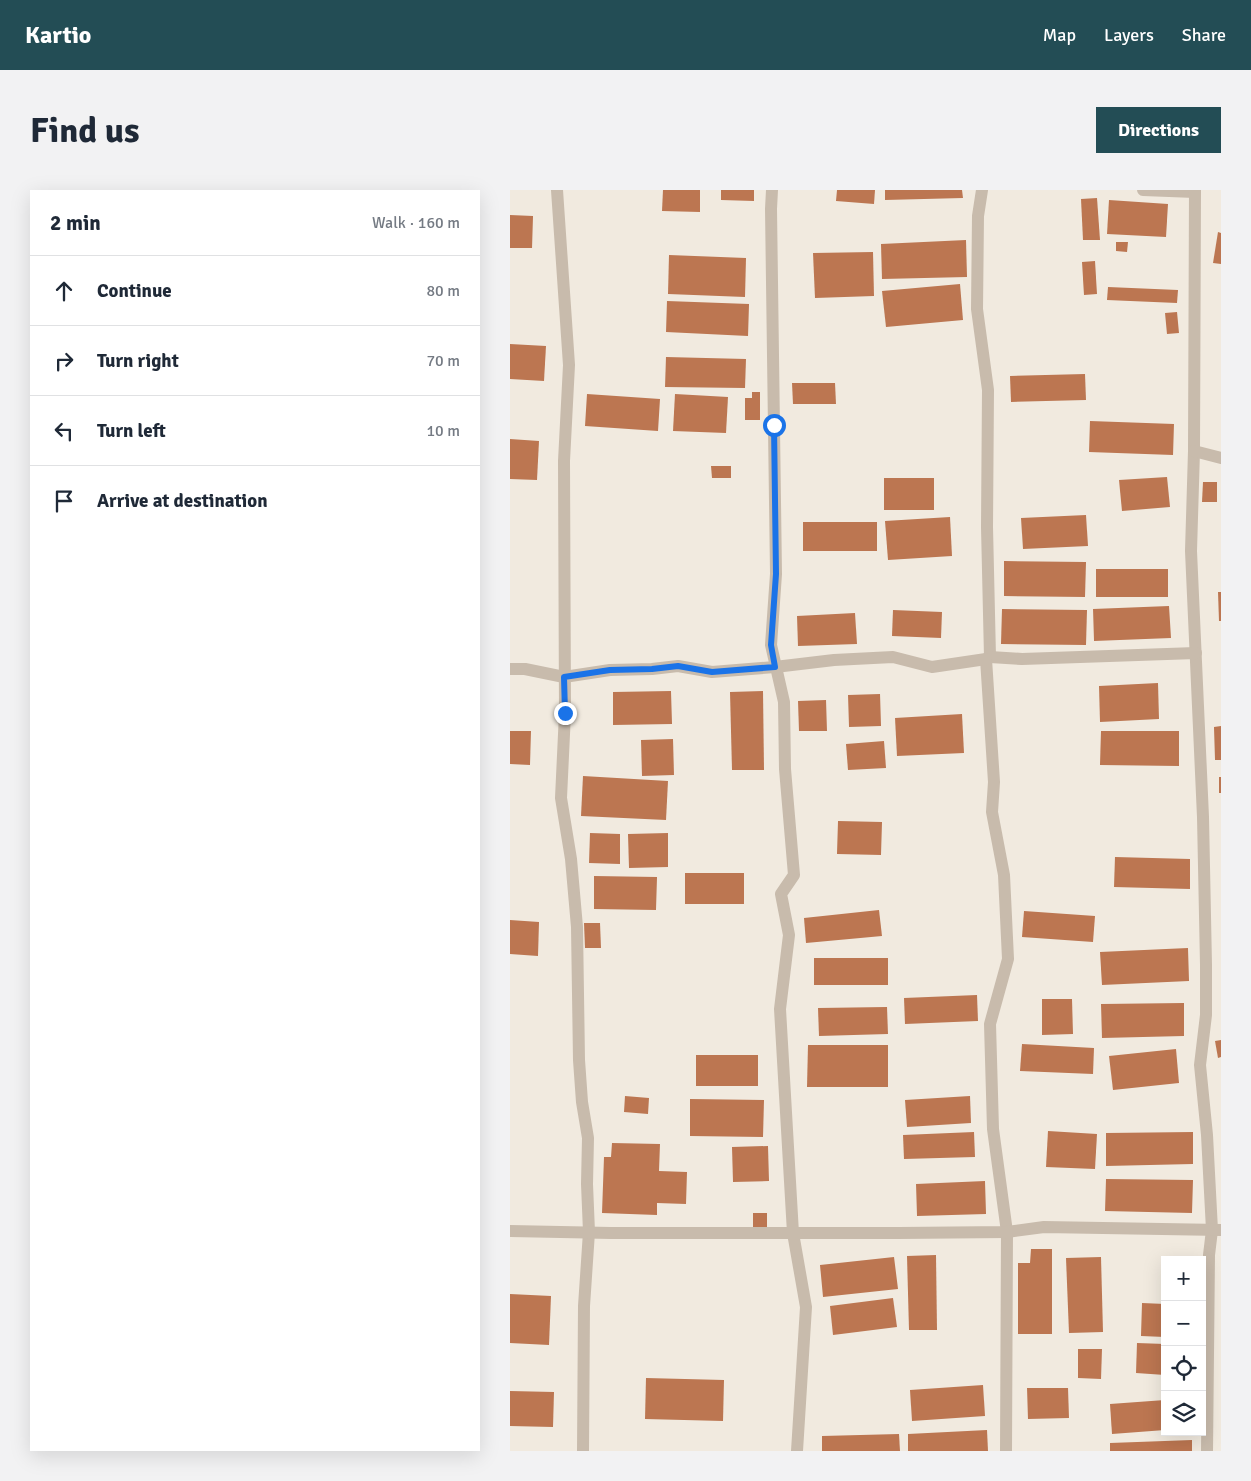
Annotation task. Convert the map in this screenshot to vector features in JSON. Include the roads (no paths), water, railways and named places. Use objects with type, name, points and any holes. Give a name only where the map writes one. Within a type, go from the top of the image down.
[{"type":"street","points":[[558,190],[569,366],[564,461],[565,713],[561,798],[571,859],[577,927],[578,1060],[588,1138],[589,1232],[584,1306],[583,1451]]},
{"type":"street","points":[[772,190],[776,574],[771,645],[784,702],[785,769],[794,875],[781,894],[789,935],[780,1009],[793,1233],[806,1307],[797,1451]]},
{"type":"street","points":[[982,190],[978,216],[977,309],[988,390],[988,658],[994,782],[992,812],[1004,875],[1008,959],[990,1024],[993,1129],[1007,1232],[1006,1451]]},
{"type":"street","points":[[1143,190],[1195,191],[1194,451],[1190,551],[1203,817],[1206,965],[1206,1015],[1200,1065],[1216,1230],[1209,1255],[1207,1451]]},
{"type":"street","points":[[1194,451],[1221,458]]},
{"type":"street","points":[[510,669],[564,677],[610,670],[678,666],[712,672],[834,660],[893,657],[932,667],[988,658],[1022,659],[1196,653]]},
{"type":"street","points":[[510,1231],[1007,1232],[1044,1227],[1216,1230]]}]
